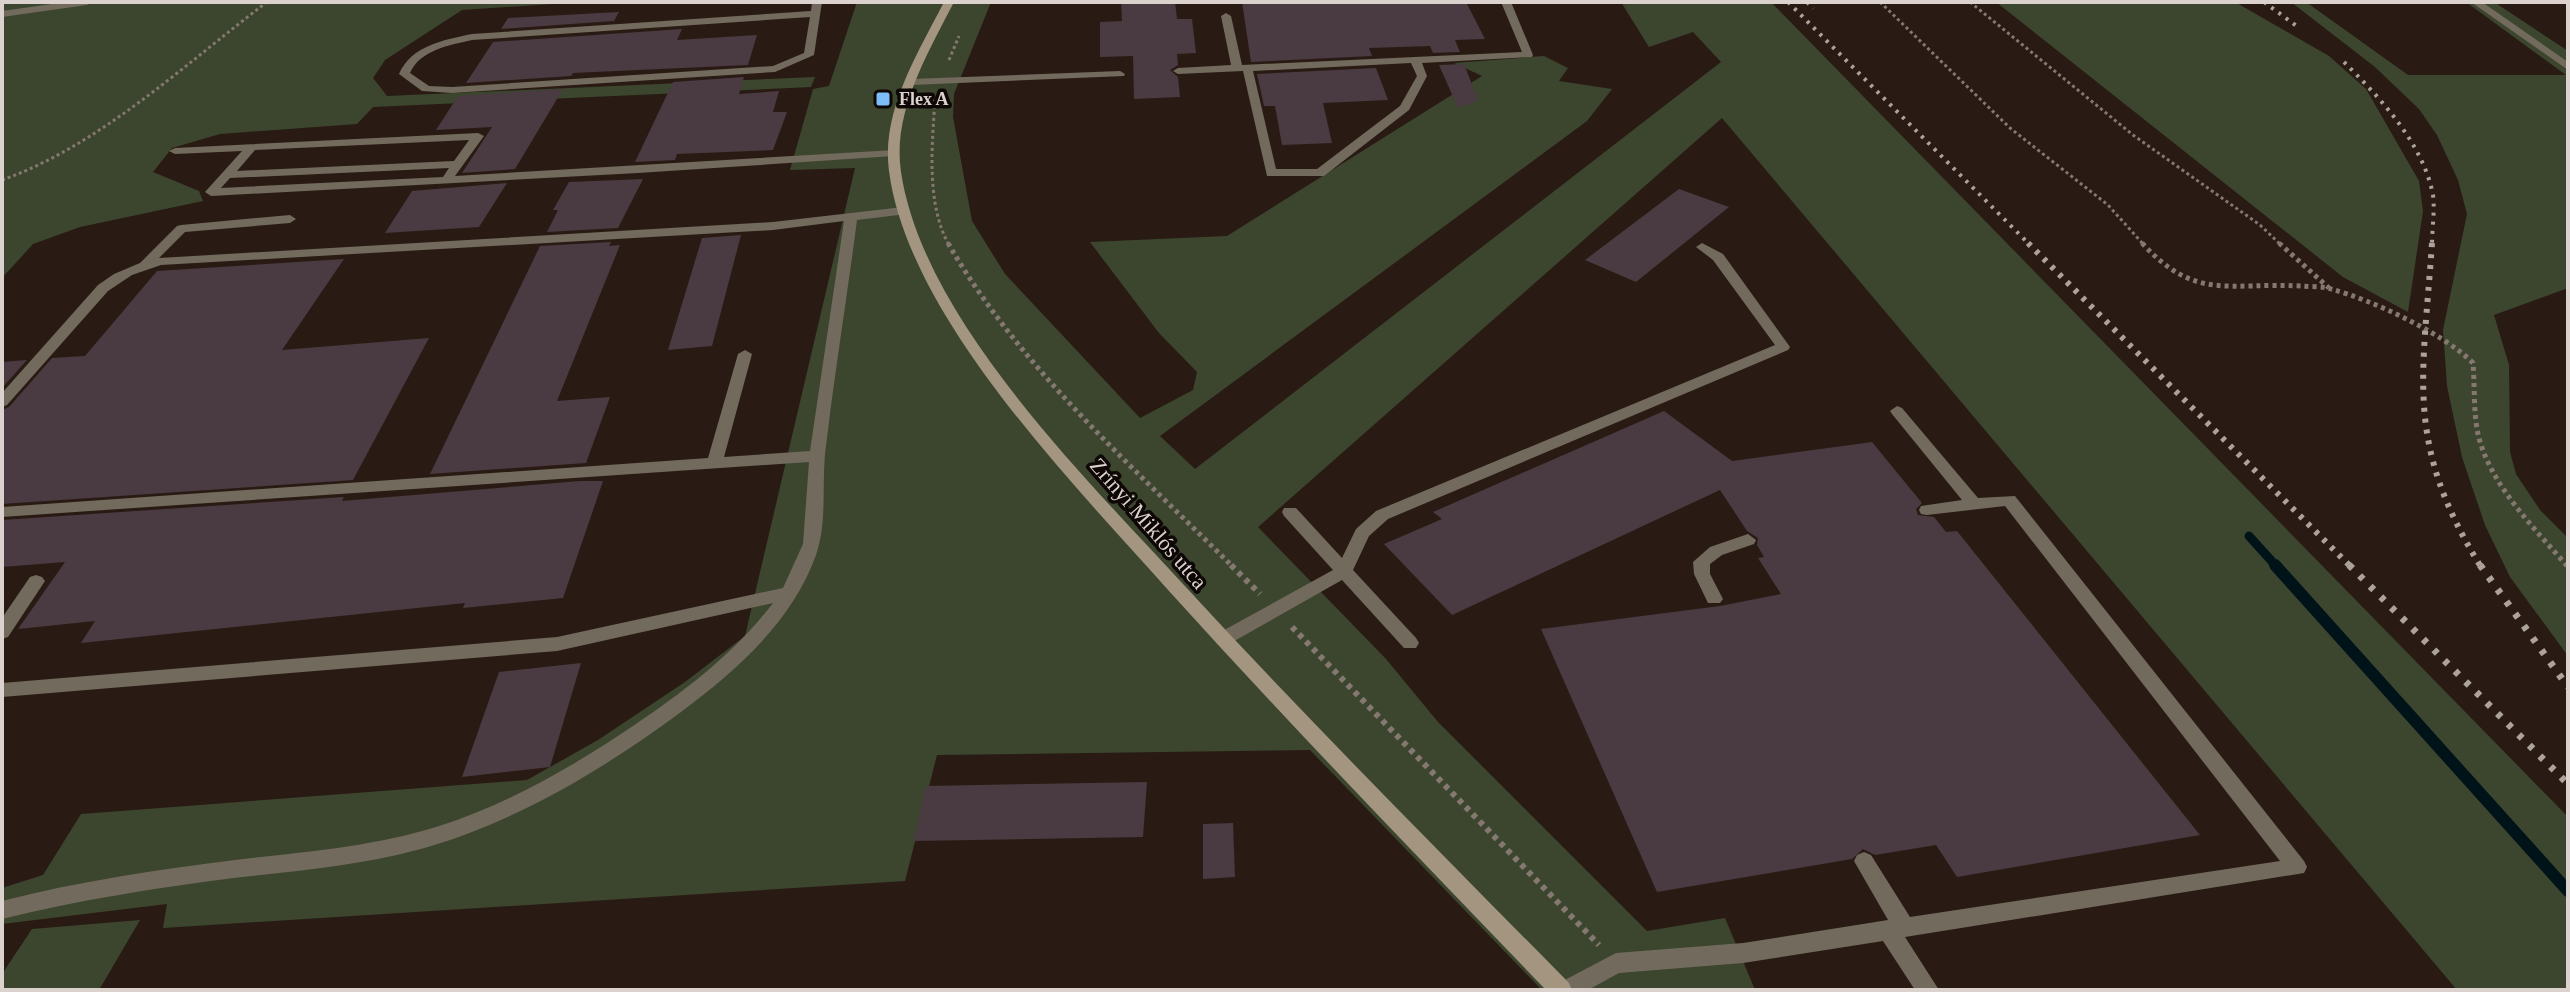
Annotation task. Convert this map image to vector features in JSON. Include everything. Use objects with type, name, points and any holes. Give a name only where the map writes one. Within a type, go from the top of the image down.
[{"type":"main road","name":"Zrínyi Miklós utca","points":[[949,2],[911,82],[895,131],[894,153],[903,211],[916,252],[931,280],[991,369],[1111,515],[1223,639],[1564,990]]},
{"type":"street","points":[[2,14],[87,2]]},
{"type":"street","points":[[1178,71],[1528,55],[1506,2]]},
{"type":"street","points":[[2476,2],[2568,67]]},
{"type":"street","points":[[816,8],[809,55],[775,69],[452,90],[426,89],[404,74],[407,64],[428,50],[472,37],[816,8]]},
{"type":"street","points":[[1226,16],[1271,173],[1320,173],[1405,108],[1422,76],[1415,60]]},
{"type":"street","points":[[911,82],[1120,74]]},
{"type":"street","points":[[175,151],[478,136],[447,179]]},
{"type":"street","points":[[252,147],[211,192],[894,153]]},
{"type":"street","points":[[226,175],[458,164]]},
{"type":"street","points":[[2,402],[103,288],[118,275],[145,264],[171,259],[851,219],[903,211]]},
{"type":"street","points":[[145,264],[181,229],[290,219]]},
{"type":"street","points":[[2,910],[61,894],[362,853],[438,835],[506,808],[562,780],[623,743],[713,680],[762,632],[789,593],[808,555],[815,519],[817,456],[851,219]]},
{"type":"street","points":[[1223,639],[1344,571],[1362,533],[1382,515],[1783,347],[1718,257],[1702,247]]},
{"type":"street","points":[[714,464],[745,354]]},
{"type":"street","points":[[1897,411],[1974,504]]},
{"type":"street","points":[[2,512],[817,456]]},
{"type":"street","points":[[1564,990],[1616,963],[1743,953],[2297,867],[2009,500],[1927,510]]},
{"type":"street","points":[[1290,512],[1410,643]]},
{"type":"street","points":[[1714,599],[1702,574],[1701,562],[1716,551],[1748,540]]},
{"type":"street","points":[[2,632],[36,581]]},
{"type":"street","points":[[2,690],[557,644],[789,593]]},
{"type":"street","points":[[1864,861],[1928,990]]},
{"type":"path","points":[[2,180],[36,168],[89,137],[267,2]]},
{"type":"path","points":[[1880,2],[2010,128],[2099,197],[2165,268],[2182,278],[2216,286],[2267,284],[2330,288]]},
{"type":"path","points":[[1970,2],[2133,135],[2260,225],[2330,288],[2422,327],[2451,343],[2473,363],[2479,437],[2489,463],[2526,519],[2568,567]]},
{"type":"path","points":[[962,29],[932,111],[933,187],[941,230],[974,288],[1081,415],[1275,609],[1616,963]]},
{"type":"green space","points":[[2,2],[582,2],[462,10],[385,60],[373,78],[387,96],[815,77],[811,87],[373,107],[357,124],[220,134],[172,148],[153,172],[199,191],[203,201],[80,227],[33,244],[2,278]]},
{"type":"green space","points":[[857,2],[991,2],[954,94],[953,117],[972,221],[1005,274],[1140,418],[1193,390],[1197,372],[1159,333],[1090,242],[1227,236],[1482,76],[1454,63],[1544,56],[1568,68],[1559,81],[1612,89],[1587,121],[1160,436],[1195,469],[1721,62],[1693,32],[1649,47],[1621,2],[1771,2],[2568,817],[2568,990],[2457,990],[1722,118],[1258,527],[1386,659],[1438,722],[1647,931],[1725,918],[1755,990],[1542,990],[1310,750],[937,755],[905,881],[163,928],[167,904],[2,924],[2,888],[43,875],[81,814],[527,780],[598,740],[685,682],[745,636],[855,168],[790,170],[813,89],[829,86]]},
{"type":"green space","points":[[1996,2],[2235,2],[2329,56],[2366,89],[2419,181],[2423,211],[2408,312],[2343,277]]},
{"type":"green space","points":[[2291,2],[2306,2],[2408,75],[2566,75],[2466,2],[2494,2],[2568,51],[2568,288],[2494,315],[2509,365],[2510,452],[2516,474],[2540,510],[2568,538],[2568,656],[2510,577],[2485,525],[2462,457],[2447,386],[2443,330],[2467,214],[2458,180],[2437,135],[2419,109],[2375,67]]},
{"type":"green space","points":[[140,920],[99,990],[2,990],[2,974],[32,929]]},
{"type":"building","points":[[1121,2],[1175,2],[1177,19],[1192,19],[1196,53],[1177,54],[1178,65],[1170,70],[1178,77],[1180,97],[1134,99],[1133,56],[1100,57],[1100,22],[1122,21]]},
{"type":"building","points":[[1242,2],[1466,2],[1485,39],[1455,40],[1460,52],[1433,53],[1430,46],[1369,48],[1372,56],[1251,62]]},
{"type":"building","points":[[619,12],[614,21],[501,29],[508,18]]},
{"type":"building","points":[[682,29],[677,40],[757,35],[748,65],[573,73],[571,76],[466,83],[493,42]]},
{"type":"building","points":[[1464,64],[1478,100],[1458,108],[1439,65]]},
{"type":"building","points":[[1376,68],[1388,100],[1323,103],[1332,143],[1282,145],[1275,106],[1264,106],[1257,74]]},
{"type":"building","points":[[744,77],[739,94],[779,91],[773,112],[787,112],[773,150],[677,154],[675,160],[635,162],[673,82]]},
{"type":"building","points":[[563,89],[515,169],[462,173],[492,127],[436,130],[458,96]]},
{"type":"building","points":[[643,179],[618,228],[547,232],[558,210],[553,210],[569,182]]},
{"type":"building","points":[[507,183],[479,227],[385,233],[412,191]]},
{"type":"building","points":[[1679,189],[1729,207],[1636,282],[1585,260]]},
{"type":"building","points":[[741,235],[712,346],[668,350],[702,238]]},
{"type":"building","points":[[611,242],[609,246],[620,245],[557,401],[610,397],[586,463],[430,474],[540,246]]},
{"type":"building","points":[[344,259],[282,350],[429,338],[353,480],[2,504],[2,410],[9,407],[52,358],[85,356],[157,271]]},
{"type":"building","points":[[27,360],[2,388],[2,362]]},
{"type":"building","points":[[1664,411],[1732,461],[1872,442],[1922,503],[1916,509],[1918,515],[1934,517],[1946,532],[1957,531],[2200,835],[1957,877],[1936,845],[1875,855],[1863,849],[1852,859],[1657,892],[1541,629],[1720,606],[1781,594],[1758,558],[1764,557],[1757,545],[1758,538],[1747,531],[1720,490],[1452,615],[1384,544],[1442,519],[1433,512]]},
{"type":"building","points":[[603,481],[563,598],[463,608],[465,603],[81,643],[95,621],[18,629],[65,562],[2,567],[2,520],[344,497],[342,501]]},
{"type":"building","points":[[581,663],[550,767],[462,777],[499,672]]},
{"type":"building","points":[[1147,782],[1143,837],[914,841],[926,786]]},
{"type":"building","points":[[1233,823],[1235,877],[1203,879],[1203,824]]},
{"type":"waterway","points":[[2249,536],[2277,567]]},
{"type":"waterway","points":[[2275,565],[2568,891]]},
{"type":"railway","points":[[1788,2],[2030,245]]},
{"type":"railway","points":[[1807,2],[1813,9]]},
{"type":"railway","points":[[2264,2],[2298,27]]},
{"type":"railway","points":[[2344,62],[2398,122],[2420,157],[2433,195],[2432,245]]},
{"type":"railway","points":[[2028,243],[2351,567]]},
{"type":"railway","points":[[2432,243],[2423,372],[2429,446],[2456,523],[2481,567]]},
{"type":"railway","points":[[2480,565],[2568,687]]},
{"type":"railway","points":[[2351,567],[2568,784]]},
{"type":"place","name":"Flex A","points":[[883,99]]}]
